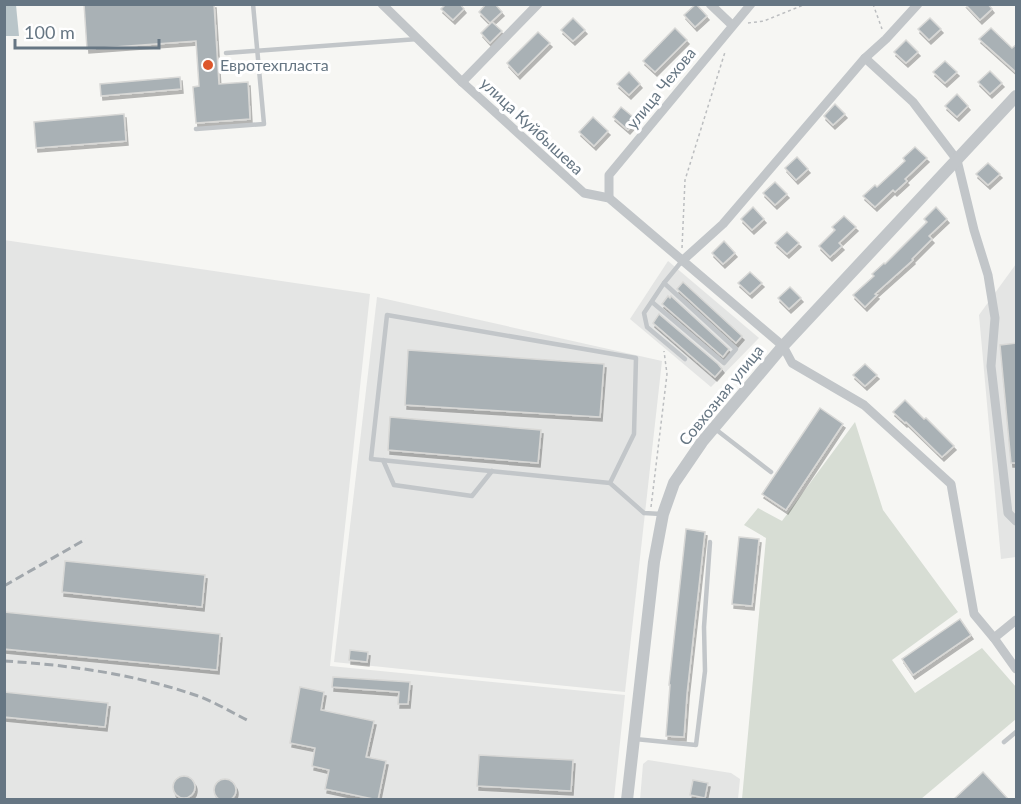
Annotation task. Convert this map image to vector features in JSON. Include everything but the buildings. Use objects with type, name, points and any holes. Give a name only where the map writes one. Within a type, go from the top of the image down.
[{"type":"street","name":"улица Куйбышева","points":[[382,4],[584,193],[609,198],[783,346],[792,363],[864,405],[951,484],[974,614],[1017,669]]},
{"type":"street","points":[[462,81],[538,4]]},
{"type":"street","points":[[710,4],[732,25]]},
{"type":"street","name":"улица Чехова","points":[[609,198],[609,176],[751,4]]},
{"type":"street","points":[[682,261],[723,224],[865,58],[918,4]]},
{"type":"street","points":[[865,58],[913,102],[957,160],[974,230],[988,275],[995,318],[991,366],[1008,513],[1017,521]]},
{"type":"street","name":"Совхозная улица","points":[[627,800],[654,562],[663,514],[674,483],[714,428],[783,346],[1017,96]]},
{"type":"street","points":[[994,638],[1017,620]]},
{"type":"lane","points":[[196,129],[264,124],[253,4]]},
{"type":"lane","points":[[226,53],[418,39]]},
{"type":"lane","points":[[682,261],[644,313],[647,327],[685,359]]},
{"type":"lane","points":[[652,302],[724,363],[736,349],[664,283]]},
{"type":"lane","points":[[610,483],[634,434],[636,358],[387,315],[371,459],[610,483],[644,513],[663,514]]},
{"type":"lane","points":[[714,428],[771,472]]},
{"type":"lane","points":[[383,460],[394,485],[472,496],[492,471]]},
{"type":"lane","points":[[633,739],[696,745],[705,670],[704,627],[710,542]]},
{"type":"lane","points":[[1004,742],[1017,732]]},
{"type":"path","points":[[732,25],[764,21],[806,4]]},
{"type":"path","points":[[873,4],[886,39]]},
{"type":"path","points":[[682,261],[685,180],[726,48]]},
{"type":"path","points":[[650,512],[668,374],[662,338]]},
{"type":"shaded area","points":[[4,5],[16,5],[19,36],[5,36]]},
{"type":"shaded area","points":[[4,240],[370,294],[330,666],[625,695],[614,799],[5,799]]},
{"type":"shaded area","points":[[668,261],[759,338],[711,387],[630,319]]},
{"type":"shaded area","points":[[1016,264],[1016,557],[1001,559],[979,315]]},
{"type":"shaded area","points":[[377,297],[662,361],[625,692],[334,662]]},
{"type":"shaded area","points":[[855,422],[883,510],[958,612],[892,660],[915,693],[982,648],[1016,687],[1016,719],[921,799],[742,799],[766,538],[744,525],[758,508],[782,521]]},
{"type":"shaded area","points":[[648,760],[731,773],[740,779],[738,799],[640,800],[643,764]]},
{"type":"railway","points":[[4,586],[86,539]]},
{"type":"railway","points":[[4,661],[77,668],[148,681],[202,697],[249,721]]},
{"type":"place","name":"Евротехпласта","points":[[208,65]]}]
